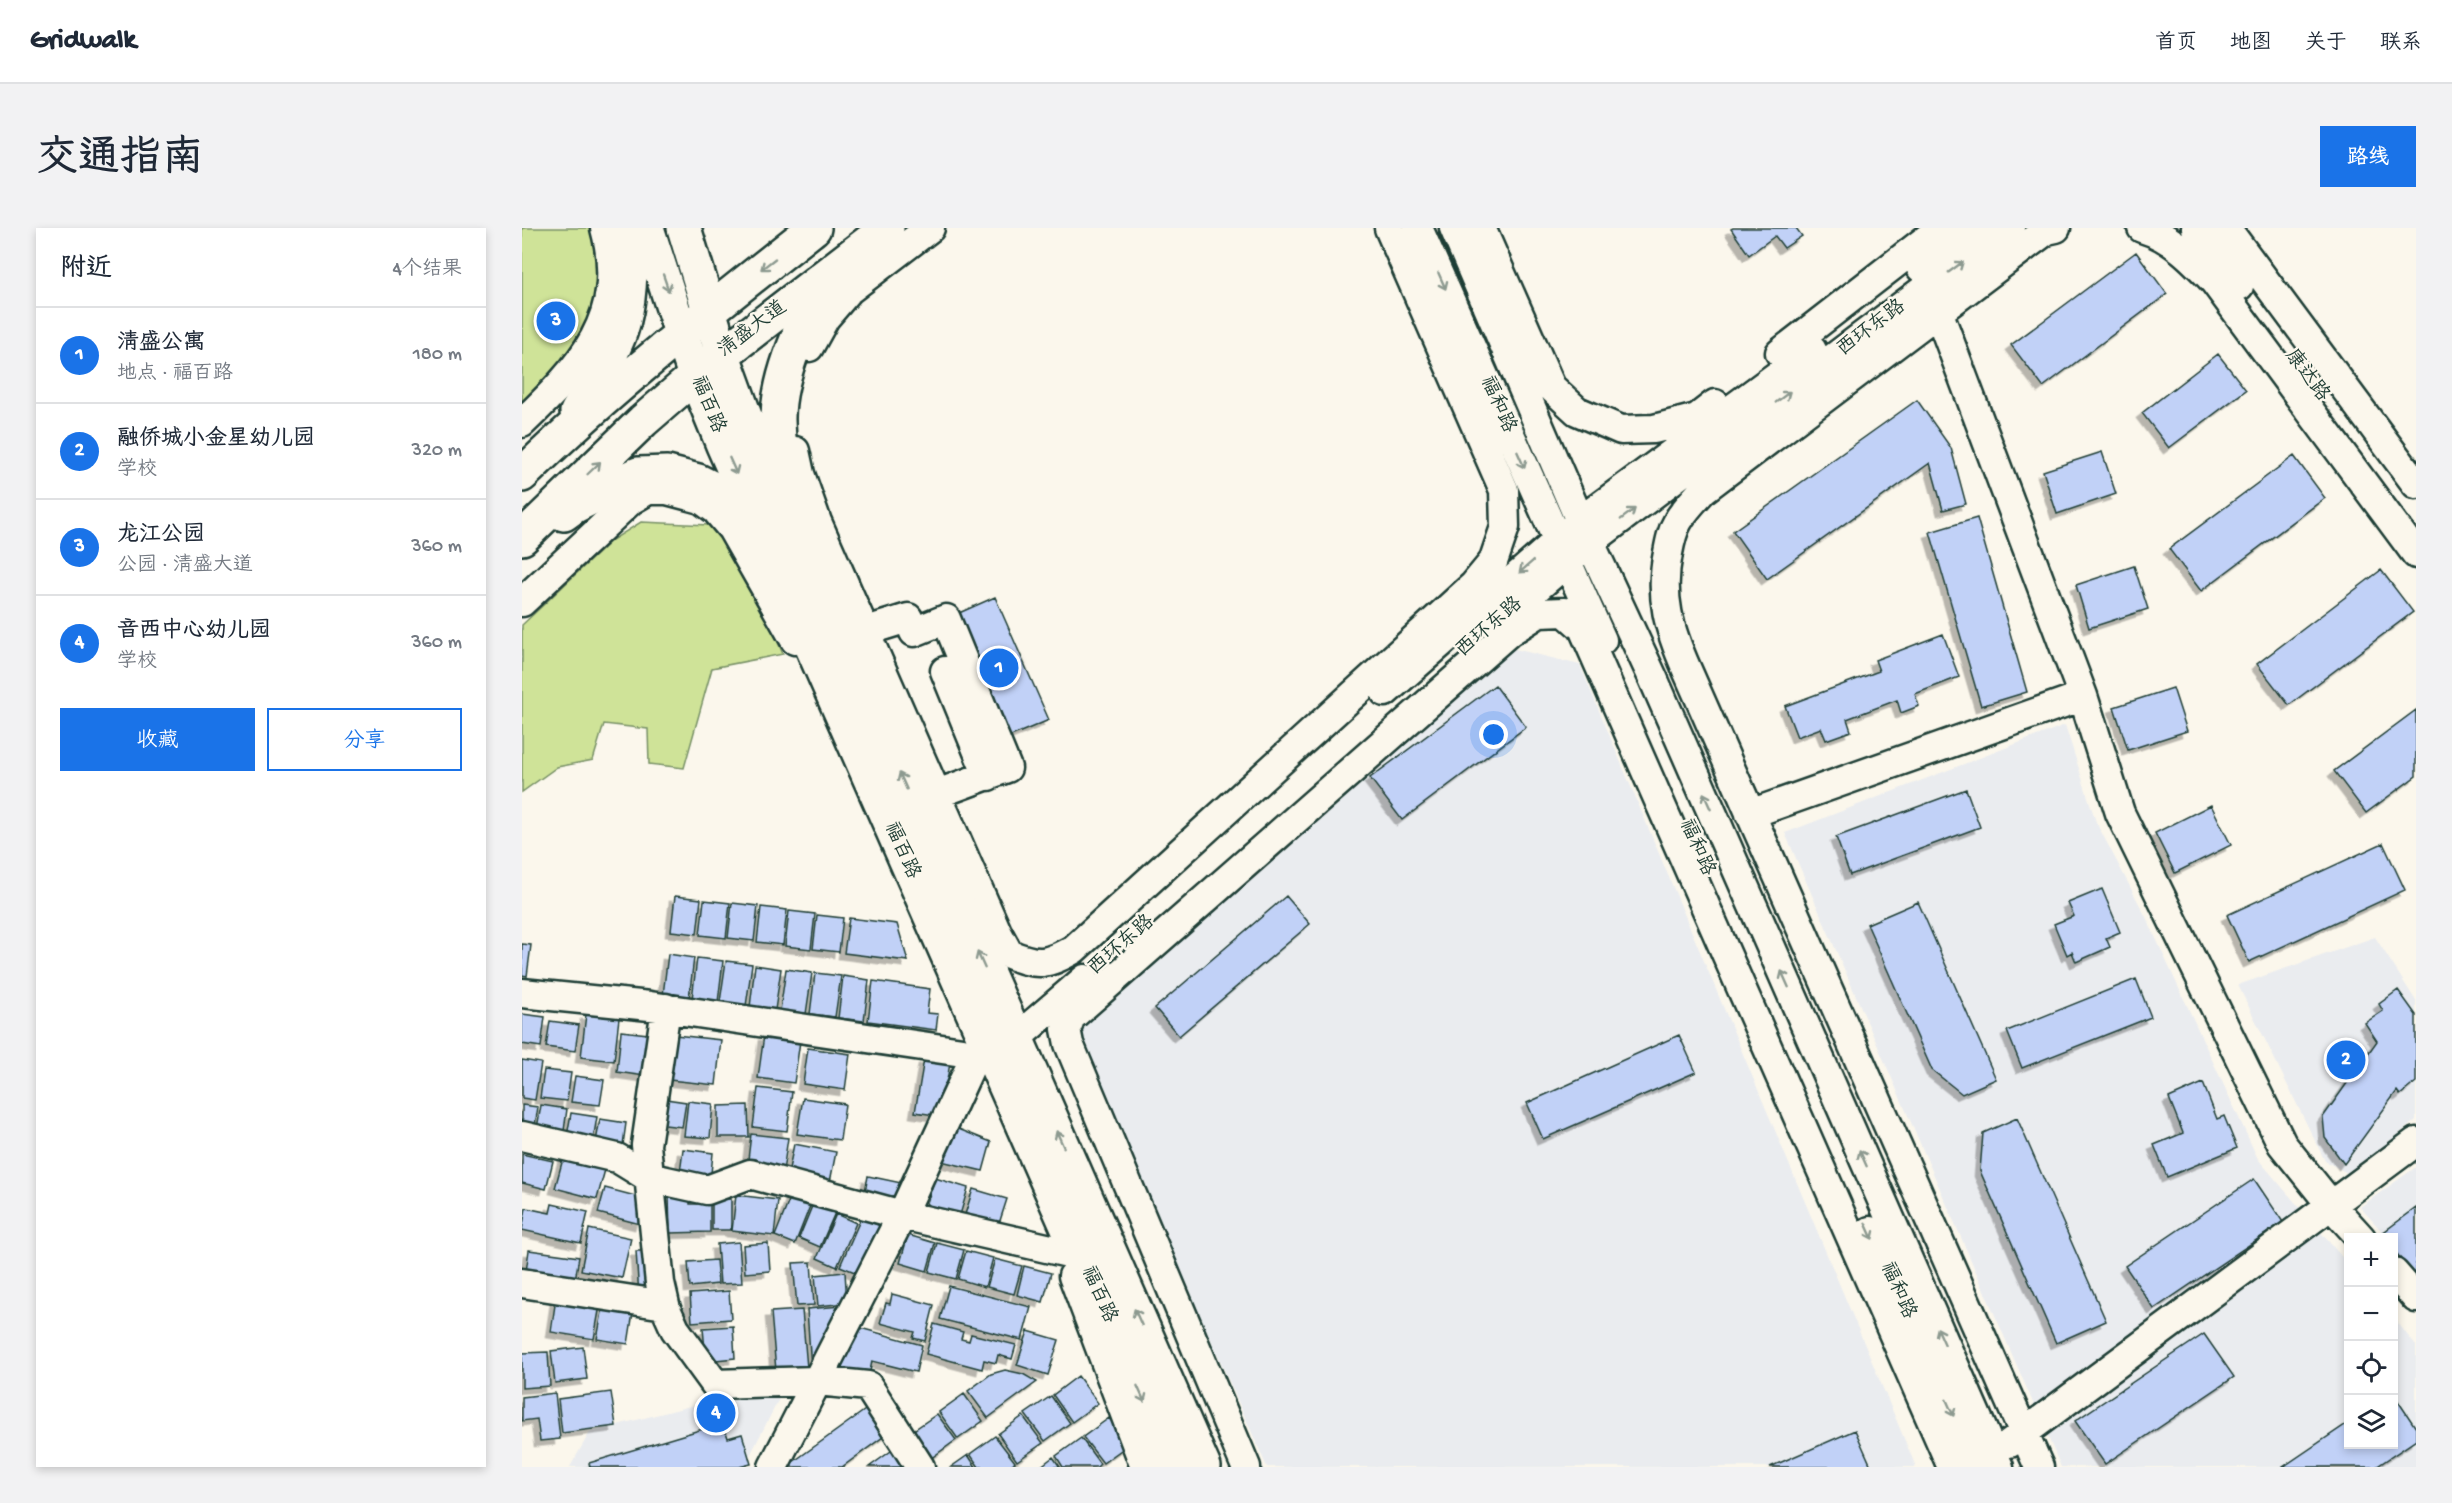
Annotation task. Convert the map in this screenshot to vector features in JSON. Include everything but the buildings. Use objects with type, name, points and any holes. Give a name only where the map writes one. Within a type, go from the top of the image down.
[{"type":"main road","points":[[560,439],[605,365],[622,329],[630,280],[630,228]]},
{"type":"main road","name":"福百路","points":[[647,228],[694,376],[754,514],[994,1044],[1173,1467]]},
{"type":"main road","name":"福百路","points":[[684,228],[722,353],[750,430],[820,592],[994,1044],[1204,1467]]},
{"type":"main road","name":"清盛大道","points":[[522,475],[682,333],[814,228]]},
{"type":"main road","name":"清盛大道","points":[[522,538],[643,421],[694,376],[887,228]]},
{"type":"main road","points":[[820,592],[812,543],[797,508],[782,459],[778,420],[779,398],[791,355],[804,323],[826,287],[858,250]]},
{"type":"main road","points":[[522,546],[575,506],[638,474],[667,473],[698,481],[714,489],[729,502],[754,514]]},
{"type":"street","points":[[522,423],[575,369],[589,351],[606,312],[612,280],[610,247],[605,228]]},
{"type":"street","points":[[930,228],[849,290],[825,318],[807,351],[795,396],[793,437],[800,474],[817,522],[997,932],[1009,954],[1030,962],[1051,962],[1074,949],[1474,585],[1493,562],[1505,527],[1504,490],[1389,228]]},
{"type":"street","name":"福和路","points":[[1419,228],[1562,551],[1989,1463]]},
{"type":"street","name":"福和路","points":[[1454,228],[1585,531],[1653,678],[1989,1463]]},
{"type":"street","points":[[1481,228],[1551,387],[1577,411],[1621,430],[1654,429],[1697,418],[1941,228]]},
{"type":"street","points":[[2039,1467],[1680,653],[1666,609],[1663,577],[1678,521],[1704,489],[1932,299],[2047,230],[2056,228]]},
{"type":"street","points":[[2142,228],[2154,232],[2185,252],[2214,281],[2416,554]]},
{"type":"street","points":[[2181,228],[2210,234]]},
{"type":"street","points":[[2247,228],[2416,454]]},
{"type":"street","name":"西环东路","points":[[1585,531],[1715,449],[1932,299],[2001,230]]},
{"type":"street","name":"西环东路","points":[[994,1044],[1585,531],[1732,410],[2001,230]]},
{"type":"street","name":"康达路","points":[[2210,234],[2416,484]]},
{"type":"street","name":"康达路","points":[[2210,234],[2416,524]]},
{"type":"street","points":[[1932,299],[2083,696],[2120,813],[2282,1144],[2356,1233]]},
{"type":"street","points":[[1533,409],[1571,427],[1645,445],[1686,436],[1732,410]]},
{"type":"street","points":[[1653,678],[1653,594],[1661,541],[1672,505],[1715,449]]},
{"type":"street","points":[[522,602],[631,500],[648,490],[667,490],[701,499],[716,510],[732,529],[796,641],[994,1044],[1064,1252],[1145,1467]]},
{"type":"street","points":[[1246,1467],[1069,1044],[1066,1029],[1071,1017],[1509,632],[1539,613],[1565,612],[1583,628],[1952,1467]]},
{"type":"street","points":[[866,631],[908,618],[914,632],[946,619],[1007,768],[937,794]]},
{"type":"street","points":[[1750,814],[2083,696]]},
{"type":"street","points":[[522,993],[994,1044]]},
{"type":"street","points":[[666,1008],[646,1145],[660,1283],[665,1305],[675,1329],[715,1384],[817,1381],[868,1386],[920,1467]]},
{"type":"street","points":[[773,1467],[902,1215],[994,1044]]},
{"type":"street","points":[[522,1136],[617,1158],[648,1177],[707,1190],[750,1174],[902,1215],[1064,1252]]},
{"type":"street","points":[[1989,1463],[2024,1434],[2416,1142]]},
{"type":"street","points":[[2398,1278],[2416,1298]]},
{"type":"street","points":[[522,1283],[665,1305]]},
{"type":"shaded area","points":[[1511,648],[1580,665],[1916,1467],[1267,1467],[1072,1025]]},
{"type":"shaded area","points":[[2065,725],[2096,822],[2146,917],[2258,1159],[2344,1259],[2344,1449],[2398,1449],[2398,1323],[2416,1346],[2416,1467],[2061,1467],[1785,833]]},
{"type":"shaded area","points":[[2375,937],[2416,1001],[2416,1120],[2349,1174],[2325,1161],[2238,985]]},
{"type":"shaded area","points":[[2416,1167],[2416,1271],[2398,1250],[2398,1233],[2383,1233],[2360,1207]]},
{"type":"shaded area","points":[[741,1393],[781,1395],[744,1467],[570,1467],[590,1432]]},
{"type":"green space","points":[[522,228],[594,228],[601,299],[575,357],[522,409]]},
{"type":"green space","points":[[641,522],[709,525],[739,553],[783,654],[712,668],[684,768],[649,764],[648,729],[604,724],[593,760],[557,767],[522,792],[522,625],[612,540]]},
{"type":"place","name":"龙江公园","points":[[556,321]]},
{"type":"place","name":"清盛公寓","points":[[999,668]]},
{"type":"place","name":"融侨城小金星幼儿园","points":[[2346,1060]]},
{"type":"place","name":"音西中心幼儿园","points":[[716,1413]]}]
